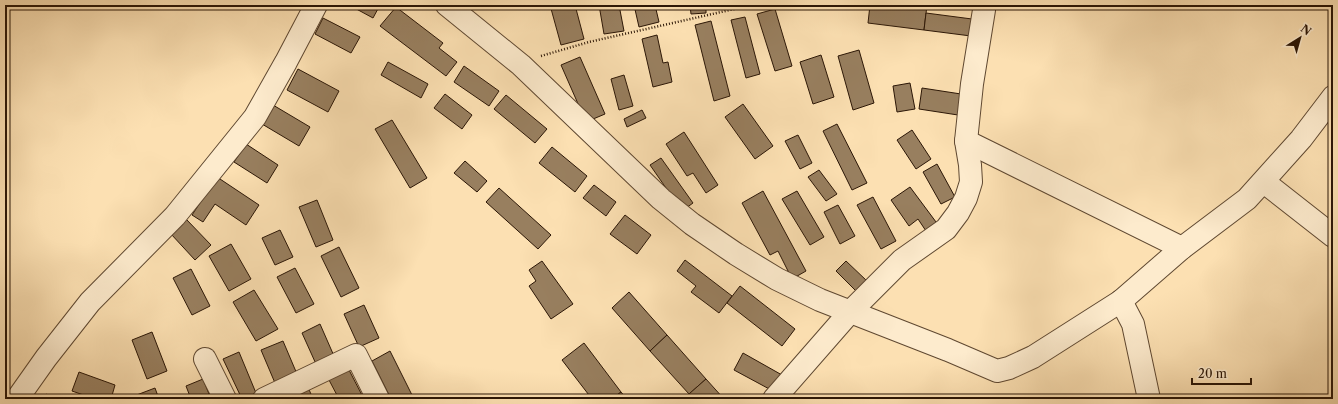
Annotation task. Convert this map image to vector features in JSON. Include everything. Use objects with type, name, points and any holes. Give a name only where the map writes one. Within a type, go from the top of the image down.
[{"type":"street","points":[[17,399],[46,358],[90,302],[176,216],[255,117],[316,5]]},
{"type":"street","points":[[447,5],[522,65],[655,194],[692,224],[777,280],[820,300],[997,370],[1009,368],[1033,357],[1121,301],[1182,248],[1247,199],[1264,182],[1301,139],[1333,99]]},
{"type":"street","points":[[774,399],[850,312],[902,260],[946,229],[958,213],[966,198],[971,182],[966,141],[972,84],[984,5]]},
{"type":"street","points":[[966,141],[1182,248]]},
{"type":"street","points":[[1264,182],[1333,236]]},
{"type":"street","points":[[1121,301],[1133,324],[1149,399]]},
{"type":"street","points":[[264,399],[356,355],[378,399]]},
{"type":"street","points":[[205,359],[225,399]]},
{"type":"path","points":[[522,65],[534,59],[589,42],[752,5]]},
{"type":"building","points":[[349,5],[380,5],[373,18]]},
{"type":"building","points":[[550,5],[575,5],[584,39],[561,45]]},
{"type":"building","points":[[599,5],[619,5],[624,31],[604,34]]},
{"type":"building","points":[[634,5],[655,5],[659,22],[639,27]]},
{"type":"building","points":[[690,5],[706,5],[706,13],[691,14]]},
{"type":"building","points":[[870,5],[900,8],[900,5],[927,5],[924,30],[868,23]]},
{"type":"building","points":[[396,7],[443,43],[439,48],[457,62],[446,76],[380,26]]},
{"type":"building","points":[[775,9],[792,66],[775,71],[757,14]]},
{"type":"building","points":[[926,13],[972,19],[971,36],[924,30]]},
{"type":"building","points":[[745,17],[760,74],[746,78],[731,20]]},
{"type":"building","points":[[323,18],[360,37],[351,53],[315,34]]},
{"type":"building","points":[[711,21],[730,96],[714,101],[695,25]]},
{"type":"building","points":[[657,35],[663,63],[668,62],[672,82],[653,87],[642,39]]},
{"type":"building","points":[[859,50],[874,103],[853,110],[838,56]]},
{"type":"building","points":[[821,55],[834,97],[813,104],[800,62]]},
{"type":"building","points":[[580,57],[605,114],[586,122],[561,65]]},
{"type":"building","points":[[388,62],[428,84],[421,98],[381,75]]},
{"type":"building","points":[[464,66],[499,91],[489,106],[454,82]]},
{"type":"building","points":[[298,69],[339,91],[328,112],[287,90]]},
{"type":"building","points":[[624,75],[633,106],[619,110],[611,79]]},
{"type":"building","points":[[910,83],[915,109],[897,112],[893,86]]},
{"type":"building","points":[[922,88],[961,94],[958,115],[919,109]]},
{"type":"building","points":[[445,94],[472,115],[462,129],[434,108]]},
{"type":"building","points":[[506,95],[547,129],[535,143],[494,109]]},
{"type":"building","points":[[743,104],[773,146],[755,159],[725,117]]},
{"type":"building","points":[[273,105],[310,127],[299,146],[262,124]]},
{"type":"building","points":[[642,110],[646,118],[627,127],[624,119]]},
{"type":"building","points":[[392,120],[427,178],[410,188],[375,129]]},
{"type":"building","points":[[837,124],[867,183],[852,190],[823,131]]},
{"type":"building","points":[[912,130],[931,159],[916,169],[897,140]]},
{"type":"building","points":[[684,132],[718,185],[706,193],[693,173],[687,176],[666,144]]},
{"type":"building","points":[[798,135],[812,163],[800,169],[785,141]]},
{"type":"building","points":[[246,144],[278,165],[267,183],[234,162]]},
{"type":"building","points":[[552,147],[587,176],[575,192],[539,163]]},
{"type":"building","points":[[661,158],[693,203],[682,211],[650,165]]},
{"type":"building","points":[[465,161],[487,181],[477,192],[454,173]]},
{"type":"building","points":[[937,164],[955,197],[941,204],[923,172]]},
{"type":"building","points":[[819,170],[837,194],[826,201],[808,177]]},
{"type":"building","points":[[217,177],[259,205],[246,225],[215,204],[203,222],[192,215]]},
{"type":"building","points":[[594,185],[616,202],[606,216],[583,198]]},
{"type":"building","points":[[910,187],[939,226],[928,234],[918,219],[909,226],[891,200]]},
{"type":"building","points":[[499,188],[551,235],[538,249],[486,202]]},
{"type":"building","points":[[763,191],[806,271],[792,279],[778,251],[770,255],[742,203]]},
{"type":"building","points":[[797,191],[824,237],[810,245],[782,199]]},
{"type":"building","points":[[873,197],[896,241],[881,249],[857,205]]},
{"type":"building","points":[[317,200],[333,240],[316,247],[299,207]]},
{"type":"building","points":[[838,205],[855,236],[840,244],[824,212]]},
{"type":"building","points":[[625,215],[651,235],[637,254],[610,234]]},
{"type":"building","points":[[186,219],[211,245],[195,260],[171,234]]},
{"type":"building","points":[[280,230],[293,257],[275,265],[262,238]]},
{"type":"building","points":[[231,244],[251,279],[229,291],[209,256]]},
{"type":"building","points":[[339,247],[359,288],[341,297],[321,256]]},
{"type":"building","points":[[685,260],[732,296],[719,313],[691,292],[696,286],[677,271]]},
{"type":"building","points":[[542,261],[573,304],[551,319],[529,286],[536,281],[529,270]]},
{"type":"building","points":[[846,261],[867,281],[857,292],[836,271]]},
{"type":"building","points":[[295,268],[314,304],[296,313],[277,277]]},
{"type":"building","points":[[191,269],[210,306],[192,315],[173,278]]},
{"type":"building","points":[[740,286],[795,329],[782,346],[727,303]]},
{"type":"building","points":[[254,290],[278,329],[256,341],[233,302]]},
{"type":"building","points":[[629,292],[667,335],[650,351],[612,308]]},
{"type":"building","points":[[364,305],[379,338],[359,347],[344,314]]},
{"type":"building","points":[[320,324],[334,356],[316,364],[302,333]]},
{"type":"building","points":[[152,332],[167,371],[147,379],[132,340]]},
{"type":"building","points":[[667,335],[706,379],[689,394],[650,351]]},
{"type":"building","points":[[283,341],[297,374],[275,383],[261,350]]},
{"type":"building","points":[[584,343],[621,392],[612,399],[592,399],[562,360]]},
{"type":"building","points":[[390,351],[414,399],[391,399],[372,361]]},
{"type":"building","points":[[239,352],[256,393],[242,399],[223,359]]},
{"type":"building","points":[[743,353],[782,375],[773,391],[734,370]]},
{"type":"building","points":[[349,370],[364,399],[339,399],[329,380]]},
{"type":"building","points":[[79,372],[115,385],[111,399],[95,399],[72,391]]},
{"type":"building","points":[[203,379],[211,399],[191,399],[186,386]]},
{"type":"building","points":[[706,379],[724,399],[693,399],[689,394]]},
{"type":"building","points":[[308,387],[313,399],[286,399]]},
{"type":"building","points":[[155,388],[159,399],[135,399],[134,396]]},
{"type":"building","points":[[621,392],[627,399],[612,399]]},
{"type":"building","points":[[47,394],[51,399],[39,399]]}]
